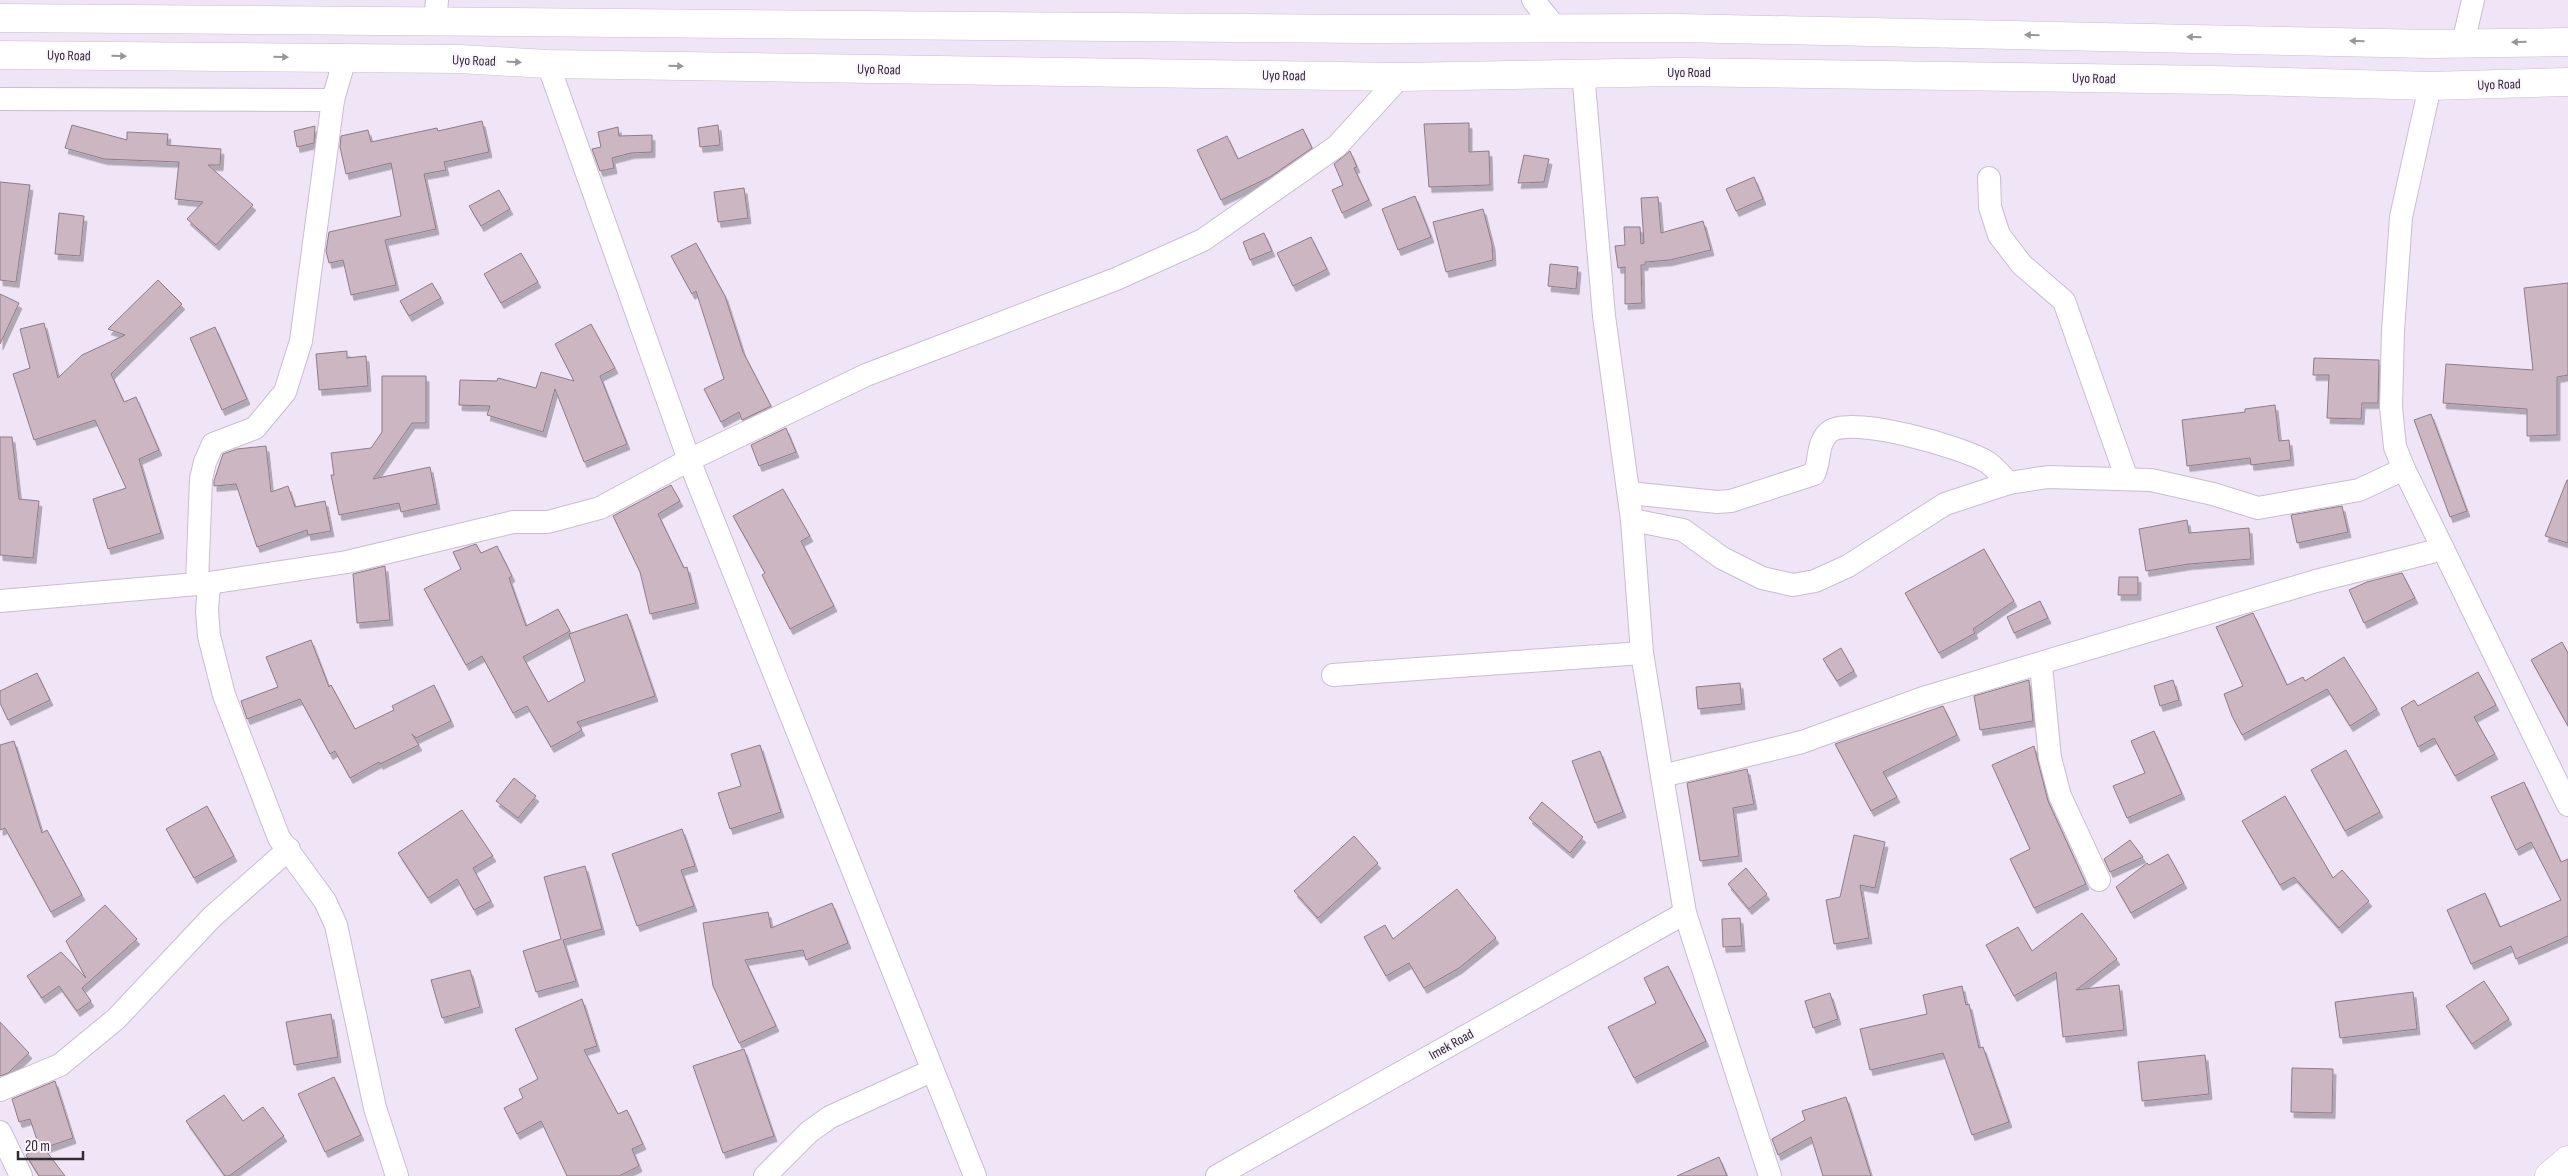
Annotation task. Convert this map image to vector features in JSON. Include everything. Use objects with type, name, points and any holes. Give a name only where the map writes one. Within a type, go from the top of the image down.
[{"type":"main road","points":[[0,18],[436,11],[1368,29],[1680,28],[2463,43],[2568,42]]},
{"type":"main road","name":"Uyo Road","points":[[0,54],[459,59],[548,64],[1400,77],[1583,72],[2214,80],[2430,86],[2568,82]]},
{"type":"main road","points":[[2549,1176],[2568,1160]]},
{"type":"street","points":[[1533,0],[1556,28]]},
{"type":"street","points":[[2463,43],[2473,0]]},
{"type":"street","points":[[345,58],[333,100],[301,341],[285,392],[255,428],[213,444],[205,462],[201,479],[203,584],[209,636],[224,694],[279,838],[325,900],[336,925],[375,1108],[397,1176]]},
{"type":"street","points":[[548,64],[689,460],[974,1176]]},
{"type":"street","points":[[1583,72],[1604,316],[1629,493],[1642,653],[1662,776],[1686,913],[1770,1176]]},
{"type":"street","points":[[0,601],[203,584],[347,562],[513,522],[548,522],[600,508],[689,460],[866,374],[1116,280],[1203,240],[1337,146],[1400,77]]},
{"type":"street","points":[[2430,86],[2401,217],[2391,407],[2395,447],[2568,805]]},
{"type":"street","points":[[0,99],[333,100]]},
{"type":"street","points":[[1989,178],[1990,208],[1999,235],[2022,265],[2064,301],[2127,479]]},
{"type":"street","points":[[1629,493],[1717,502],[1743,497],[1814,474],[1818,465],[1818,448],[1830,432],[1848,426],[1876,428],[1946,447],[1988,462],[2009,483]]},
{"type":"street","points":[[1632,520],[1683,530],[1722,558],[1762,578],[1793,584],[1815,581],[1848,566],[1945,504],[2009,483],[2048,477],[2151,480],[2213,494],[2258,508],[2359,490],[2404,469]]},
{"type":"street","points":[[1662,776],[1802,742],[1923,698],[2316,581],[2443,549]]},
{"type":"street","points":[[1333,675],[1642,653]]},
{"type":"street","points":[[2041,664],[2050,758],[2060,796],[2099,880]]},
{"type":"street","points":[[0,1090],[60,1065],[116,1019],[212,917],[289,849]]},
{"type":"street","name":"Imek Road","points":[[1217,1176],[1686,913]]},
{"type":"street","points":[[765,1176],[809,1132],[830,1117],[931,1071]]},
{"type":"street","points":[[0,1132],[21,1176]]},
{"type":"building","points":[[482,121],[489,152],[444,162],[446,170],[424,174],[436,229],[385,240],[396,285],[351,295],[343,260],[329,263],[326,251],[329,232],[401,216],[391,163],[346,174],[340,147],[341,136],[368,130],[371,142],[437,128],[438,131]]},
{"type":"building","points":[[1469,123],[1469,152],[1489,151],[1490,185],[1429,187],[1424,124]]},
{"type":"building","points":[[72,125],[127,140],[127,132],[168,134],[167,145],[221,149],[220,165],[208,165],[253,205],[216,245],[187,219],[203,202],[175,199],[179,162],[104,159],[65,148]]},
{"type":"building","points":[[718,125],[720,145],[700,147],[698,128]]},
{"type":"building","points":[[315,126],[314,143],[297,147],[294,131]]},
{"type":"building","points":[[618,127],[619,136],[652,135],[652,152],[631,153],[612,158],[614,168],[600,171],[592,149],[601,147],[598,132]]},
{"type":"building","points":[[1303,129],[1312,148],[1270,177],[1221,200],[1197,150],[1227,136],[1238,159]]},
{"type":"building","points":[[1350,151],[1357,167],[1354,168],[1369,200],[1342,213],[1332,190],[1343,185],[1334,164]]},
{"type":"building","points":[[1524,155],[1549,159],[1544,182],[1518,183]]},
{"type":"building","points":[[1754,177],[1763,199],[1736,211],[1726,189]]},
{"type":"building","points":[[0,182],[30,185],[16,282],[0,280]]},
{"type":"building","points":[[744,188],[748,218],[718,222],[714,192]]},
{"type":"building","points":[[499,190],[510,209],[481,226],[469,206]]},
{"type":"building","points":[[1415,196],[1431,237],[1398,250],[1382,209]]},
{"type":"building","points":[[1658,197],[1661,233],[1703,221],[1711,250],[1670,260],[1645,262],[1645,265],[1641,265],[1642,303],[1625,304],[1625,267],[1618,268],[1615,246],[1625,245],[1624,227],[1640,227],[1641,244],[1644,243],[1641,198]]},
{"type":"building","points":[[1483,209],[1492,244],[1493,260],[1446,272],[1433,222]]},
{"type":"building","points":[[59,213],[84,216],[80,256],[55,254]]},
{"type":"building","points":[[1264,233],[1272,251],[1250,260],[1243,242]]},
{"type":"building","points":[[1311,237],[1327,269],[1293,286],[1277,253]]},
{"type":"building","points":[[696,243],[725,296],[743,352],[771,406],[742,420],[739,412],[721,422],[704,389],[724,379],[696,291],[692,294],[671,256]]},
{"type":"building","points":[[521,253],[538,282],[501,303],[484,274]]},
{"type":"building","points":[[1550,264],[1578,267],[1576,289],[1548,286]]},
{"type":"building","points":[[158,280],[182,304],[111,374],[124,402],[136,397],[159,450],[139,459],[161,533],[108,549],[93,499],[126,488],[95,420],[34,440],[13,374],[30,368],[20,329],[44,323],[58,378],[82,355],[125,335],[108,329]]},
{"type":"building","points":[[432,283],[441,298],[409,316],[400,301]]},
{"type":"building","points":[[2568,283],[2568,375],[2557,377],[2557,435],[2527,436],[2527,409],[2443,403],[2446,364],[2533,370],[2524,288]]},
{"type":"building","points":[[0,294],[19,303],[0,344]]},
{"type":"building","points":[[591,324],[615,368],[600,376],[627,444],[584,462],[555,389],[543,432],[487,415],[490,406],[459,405],[460,380],[497,381],[498,378],[536,388],[541,372],[574,381],[555,344]]},
{"type":"building","points":[[215,327],[247,399],[222,410],[190,338]]},
{"type":"building","points":[[347,351],[347,358],[366,356],[368,386],[319,390],[316,354]]},
{"type":"building","points":[[2314,358],[2379,360],[2378,403],[2362,403],[2361,419],[2327,418],[2329,375],[2313,375]]},
{"type":"building","points":[[382,376],[426,376],[426,423],[412,423],[373,479],[430,467],[437,504],[401,512],[399,503],[339,515],[331,475],[334,475],[331,453],[371,448],[382,432]]},
{"type":"building","points":[[2275,405],[2279,441],[2289,440],[2291,460],[2251,465],[2250,458],[2187,466],[2182,420],[2245,412],[2245,409]]},
{"type":"building","points":[[2431,414],[2467,511],[2450,517],[2414,420]]},
{"type":"building","points":[[786,428],[796,452],[759,466],[751,445]]},
{"type":"building","points":[[0,437],[12,437],[19,499],[39,501],[33,558],[0,555]]},
{"type":"building","points":[[266,446],[271,492],[288,486],[295,507],[325,501],[331,531],[308,535],[307,530],[257,547],[236,484],[214,486],[214,481],[223,454],[237,449]]},
{"type":"building","points":[[2568,480],[2568,543],[2545,536]]},
{"type":"building","points":[[671,485],[680,501],[658,514],[684,568],[687,567],[696,603],[650,614],[640,572],[613,516]]},
{"type":"building","points":[[783,489],[810,536],[801,541],[834,606],[790,629],[762,575],[765,573],[733,516]]},
{"type":"building","points":[[2342,506],[2348,532],[2297,543],[2291,515]]},
{"type":"building","points":[[2187,520],[2189,533],[2249,528],[2251,559],[2189,564],[2146,571],[2139,529]]},
{"type":"building","points":[[476,544],[481,553],[497,546],[512,576],[509,578],[526,626],[558,609],[570,631],[523,657],[548,702],[585,681],[569,634],[627,614],[655,696],[577,722],[582,730],[551,747],[527,706],[513,713],[482,656],[466,665],[424,589],[461,569],[453,552]]},
{"type":"building","points":[[1984,549],[2014,601],[1973,629],[1975,633],[1939,653],[1905,593]]},
{"type":"building","points":[[385,566],[390,620],[357,623],[353,574]]},
{"type":"building","points":[[2402,573],[2415,598],[2364,623],[2349,590],[2367,582]]},
{"type":"building","points":[[2119,577],[2138,577],[2138,595],[2118,595]]},
{"type":"building","points":[[2040,601],[2048,618],[2014,633],[2007,617]]},
{"type":"building","points":[[2253,613],[2287,685],[2303,677],[2305,681],[2344,657],[2377,709],[2350,726],[2327,689],[2242,735],[2232,716],[2224,694],[2243,686],[2216,627]]},
{"type":"building","points":[[311,640],[329,687],[331,685],[355,729],[394,710],[392,706],[434,685],[451,721],[416,738],[412,734],[419,745],[380,764],[379,762],[350,778],[335,751],[330,754],[300,699],[247,719],[241,701],[278,687],[266,657]]},
{"type":"building","points":[[2562,642],[2568,653],[2568,726],[2531,660]]},
{"type":"building","points":[[1841,648],[1854,671],[1837,681],[1823,659]]},
{"type":"building","points":[[2478,672],[2496,705],[2474,717],[2495,754],[2455,776],[2434,738],[2418,747],[2401,708],[2414,700],[2418,706]]},
{"type":"building","points":[[37,673],[50,700],[8,720],[0,703],[0,691]]},
{"type":"building","points":[[2029,680],[2033,721],[1980,730],[1974,696]]},
{"type":"building","points":[[2173,680],[2179,700],[2160,706],[2154,686]]},
{"type":"building","points":[[1740,683],[1742,704],[1698,709],[1696,687]]},
{"type":"building","points":[[1943,706],[1957,735],[1883,772],[1897,797],[1871,811],[1835,744]]},
{"type":"building","points":[[2154,731],[2182,794],[2127,818],[2113,786],[2145,773],[2131,741]]},
{"type":"building","points":[[14,741],[42,833],[47,830],[82,895],[51,912],[5,828],[0,830],[0,745]]},
{"type":"building","points":[[760,745],[781,812],[730,829],[718,793],[741,786],[731,754]]},
{"type":"building","points":[[2034,746],[2048,801],[2086,884],[2034,908],[2010,859],[2030,849],[1992,765]]},
{"type":"building","points":[[2346,750],[2380,812],[2345,831],[2311,770]]},
{"type":"building","points":[[1600,751],[1623,812],[1595,823],[1572,761]]},
{"type":"building","points":[[1747,769],[1754,804],[1733,808],[1739,856],[1700,861],[1687,783]]},
{"type":"building","points":[[514,778],[536,796],[518,818],[496,801]]},
{"type":"building","points":[[2524,782],[2561,862],[2568,859],[2568,936],[2516,959],[2511,946],[2471,964],[2447,910],[2485,893],[2500,927],[2561,900],[2531,842],[2516,850],[2491,797]]},
{"type":"building","points":[[2285,796],[2333,878],[2342,870],[2369,901],[2339,928],[2294,877],[2280,885],[2242,821]]},
{"type":"building","points":[[1542,802],[1583,837],[1570,853],[1529,818]]},
{"type":"building","points":[[207,806],[234,856],[194,878],[166,829]]},
{"type":"building","points":[[462,810],[493,856],[473,868],[491,901],[474,910],[457,879],[428,898],[398,853]]},
{"type":"building","points":[[682,829],[695,866],[681,870],[694,906],[637,926],[612,854]]},
{"type":"building","points":[[1854,835],[1885,842],[1875,888],[1860,885],[1869,938],[1834,944],[1826,900],[1840,897]]},
{"type":"building","points":[[1354,836],[1378,863],[1318,918],[1294,891]]},
{"type":"building","points":[[2130,840],[2143,857],[2110,872],[2104,859]]},
{"type":"building","points":[[2168,854],[2184,883],[2131,913],[2116,887],[2147,863],[2149,865]]},
{"type":"building","points":[[585,866],[602,929],[563,940],[576,981],[536,992],[523,951],[561,939],[544,877]]},
{"type":"building","points":[[1746,868],[1767,894],[1749,909],[1728,884]]},
{"type":"building","points":[[1457,889],[1496,938],[1459,968],[1424,988],[1409,963],[1386,976],[1364,937],[1385,925],[1393,939]]},
{"type":"building","points":[[832,903],[848,943],[806,960],[803,950],[745,960],[776,1026],[739,1043],[713,986],[703,923],[768,912],[771,928]]},
{"type":"building","points":[[105,905],[137,939],[82,988],[91,1001],[77,1011],[59,986],[42,998],[27,976],[61,952],[86,978],[66,941]]},
{"type":"building","points":[[2082,913],[2117,959],[2076,990],[2119,985],[2124,1030],[2063,1037],[2056,972],[2014,996],[1986,945],[2018,927],[2032,951]]},
{"type":"building","points":[[1740,918],[1742,946],[1723,947],[1722,919]]},
{"type":"building","points":[[1668,966],[1706,1041],[1634,1078],[1608,1027],[1656,1003],[1644,978]]},
{"type":"building","points":[[470,970],[480,1007],[442,1018],[431,980]]},
{"type":"building","points":[[2484,981],[2509,1019],[2472,1044],[2446,1006]]},
{"type":"building","points":[[1962,986],[1966,1005],[1969,1004],[1979,1048],[1983,1047],[2009,1122],[1972,1135],[1943,1053],[1870,1070],[1860,1029],[1927,1014],[1923,995]]},
{"type":"building","points":[[2413,992],[2417,1029],[2340,1038],[2335,1002]]},
{"type":"building","points":[[1830,993],[1838,1019],[1813,1028],[1805,1001]]},
{"type":"building","points":[[582,999],[597,1046],[584,1050],[618,1114],[627,1110],[643,1144],[632,1149],[639,1166],[619,1176],[567,1176],[541,1121],[517,1134],[504,1108],[523,1098],[519,1089],[538,1079],[515,1029]]},
{"type":"building","points":[[331,1014],[338,1057],[294,1065],[286,1022]]},
{"type":"building","points":[[0,1022],[29,1053],[8,1073],[0,1076]]},
{"type":"building","points":[[744,1049],[774,1136],[723,1153],[693,1066]]},
{"type":"building","points":[[2205,1055],[2209,1094],[2142,1101],[2138,1062]]},
{"type":"building","points":[[2292,1068],[2333,1069],[2332,1113],[2291,1112]]},
{"type":"building","points":[[334,1077],[361,1135],[325,1152],[298,1094]]},
{"type":"building","points":[[55,1081],[73,1138],[44,1148],[65,1176],[39,1176],[26,1155],[39,1146],[30,1119],[19,1122],[12,1099]]},
{"type":"building","points":[[224,1095],[243,1121],[263,1107],[284,1136],[229,1176],[225,1176],[186,1121]]},
{"type":"building","points":[[1846,1097],[1871,1176],[1823,1176],[1811,1137],[1778,1155],[1772,1139],[1805,1120],[1802,1111]]},
{"type":"building","points":[[1719,1157],[1727,1176],[1677,1176]]}]
